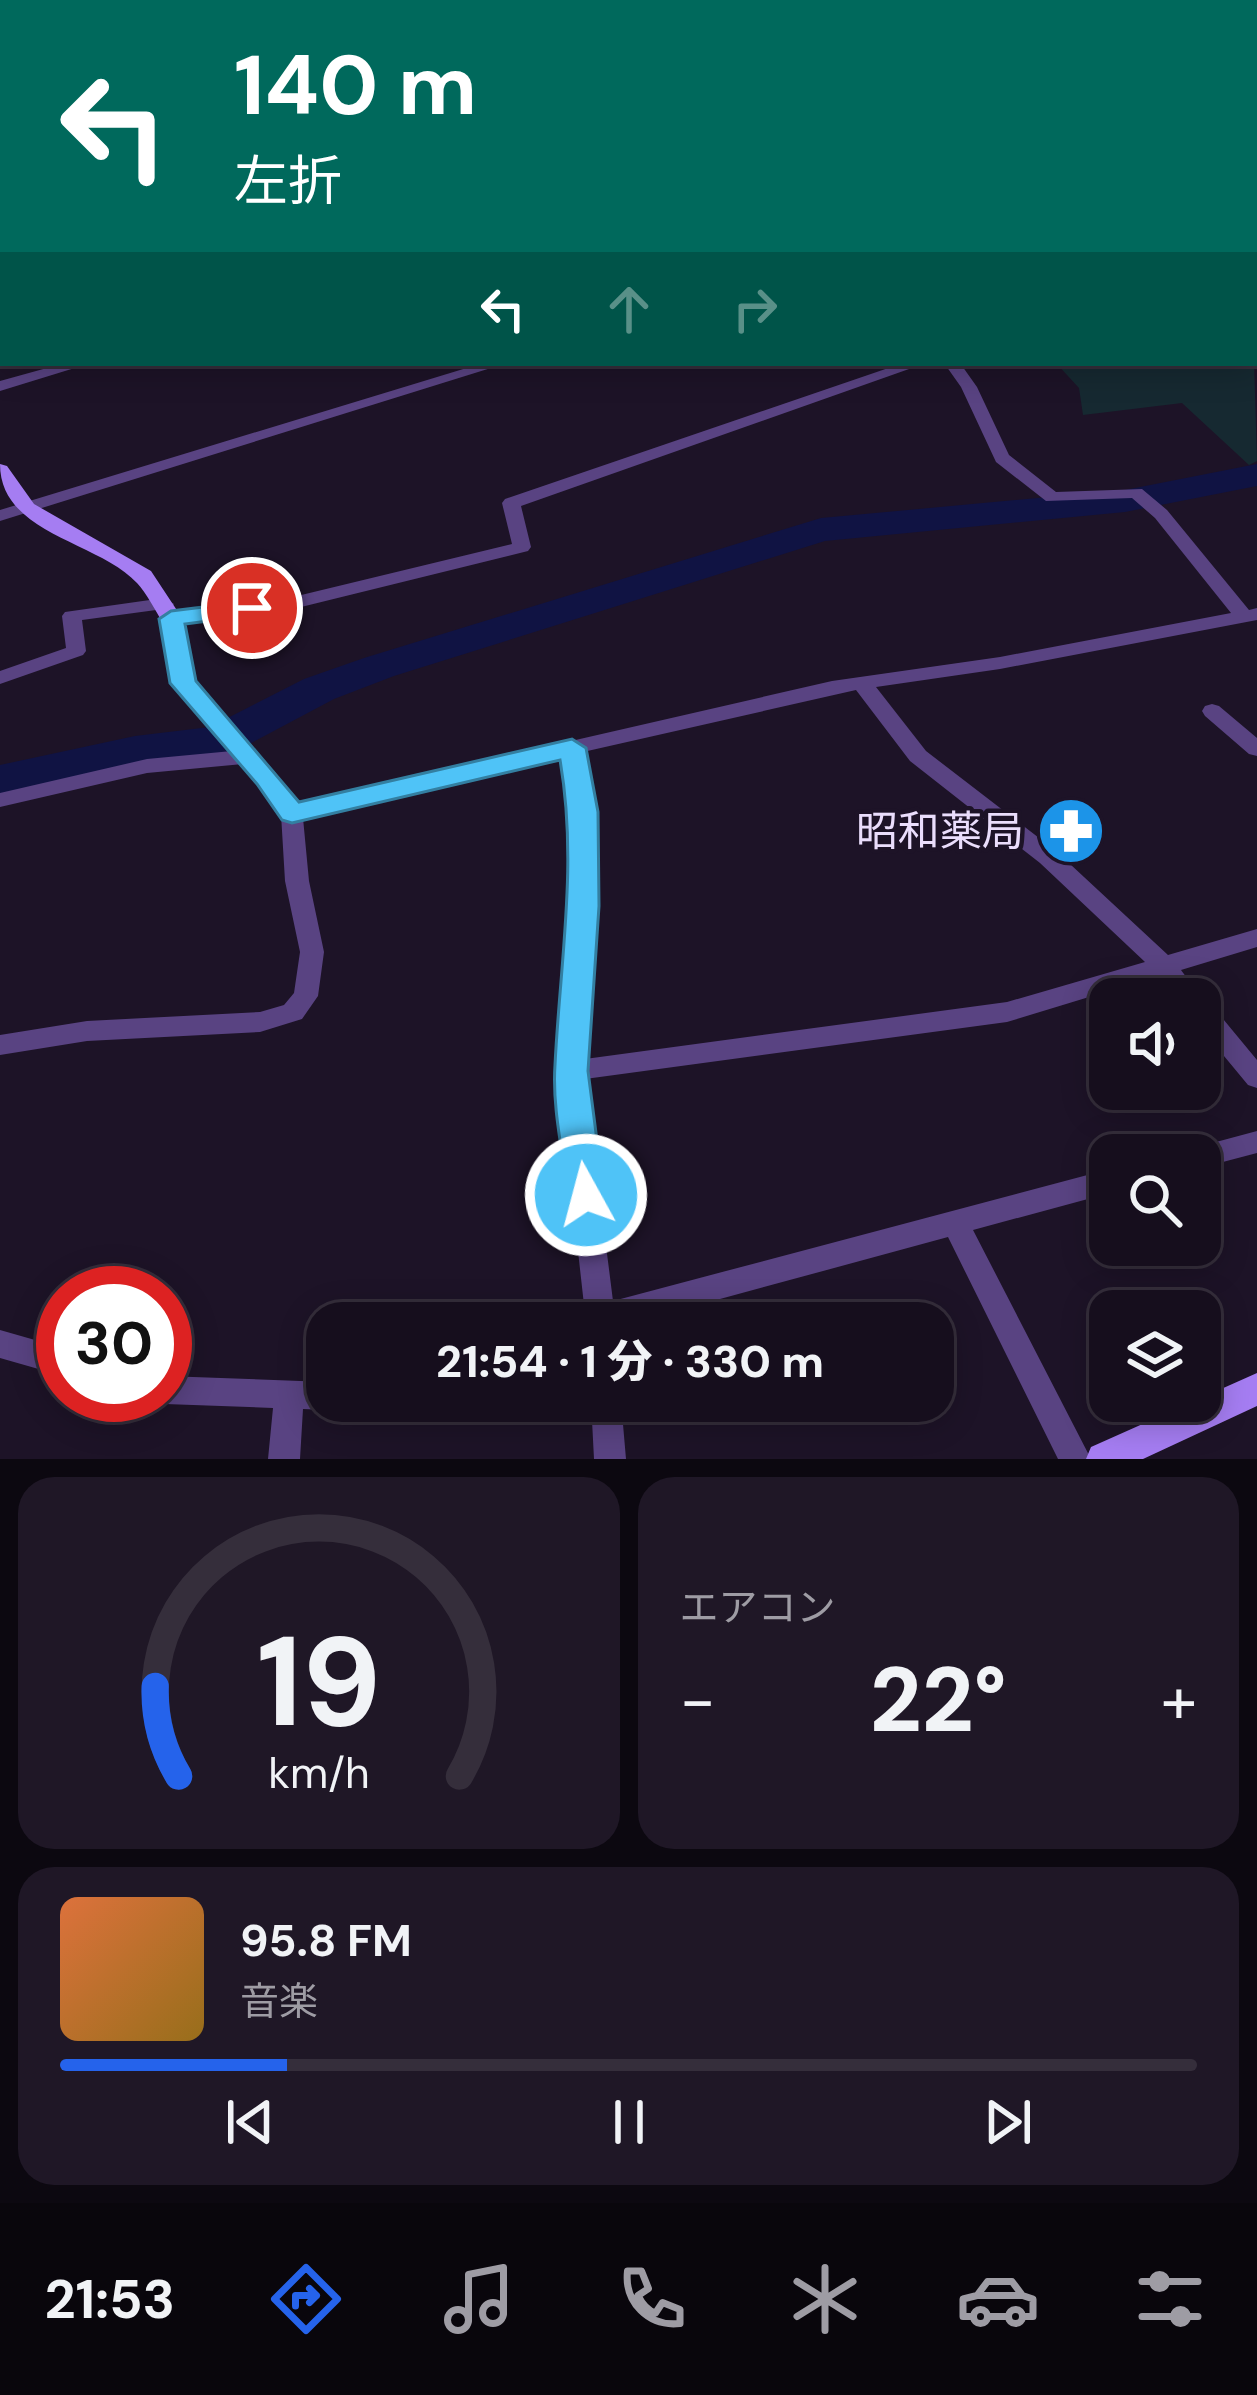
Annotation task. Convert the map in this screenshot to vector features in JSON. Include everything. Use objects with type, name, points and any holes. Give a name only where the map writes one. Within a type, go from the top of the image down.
[{"type":"street","points":[[0,386],[72,366]]},
{"type":"street","points":[[0,516],[489,366]]},
{"type":"street","points":[[0,678],[76,651],[71,616],[292,603],[522,547],[511,503],[899,366]]},
{"type":"street","points":[[954,366],[1002,458],[1052,497],[1136,493],[1161,514],[1250,615]]},
{"type":"street","points":[[0,470],[27,508],[142,576],[168,611],[183,683],[292,813],[297,881],[312,952],[306,996],[293,1012],[260,1022],[87,1031],[0,1046]]},
{"type":"street","points":[[292,813],[861,682],[1000,663],[1250,615]]},
{"type":"street","points":[[861,682],[918,756],[1048,857],[1174,978]]},
{"type":"street","points":[[1212,711],[1257,749]]},
{"type":"street","points":[[572,748],[584,812],[584,906],[571,1071],[599,1302]]},
{"type":"street","points":[[0,800],[147,766],[246,756]]},
{"type":"street","points":[[571,1071],[1007,1012],[1257,938]]},
{"type":"street","points":[[1221,1035],[1257,1078]]},
{"type":"street","points":[[1221,1151],[1257,1142]]},
{"type":"street","points":[[670,1302],[1089,1187]]},
{"type":"street","points":[[955,1223],[1075,1459]]},
{"type":"street","points":[[0,1344],[36,1354]]},
{"type":"street","points":[[1104,1459],[1257,1389]]},
{"type":"street","points":[[192,1392],[306,1397]]},
{"type":"street","points":[[284,1459],[289,1397]]},
{"type":"street","points":[[607,1422],[610,1459]]},
{"type":"shaded area","points":[[1059,366],[1254,366],[1257,461],[1249,465],[1182,403],[1083,415],[1079,388]]},
{"type":"waterway","points":[[0,781],[135,751],[220,741],[319,689],[379,667],[821,530],[1125,501],[1257,475]]},
{"type":"place","name":"昭和薬局","points":[[1071,831]]},
{"type":"route","points":[[252,608],[171,619],[183,683],[267,777],[292,813],[572,748],[584,812],[584,906],[571,1071],[586,1195]]}]
